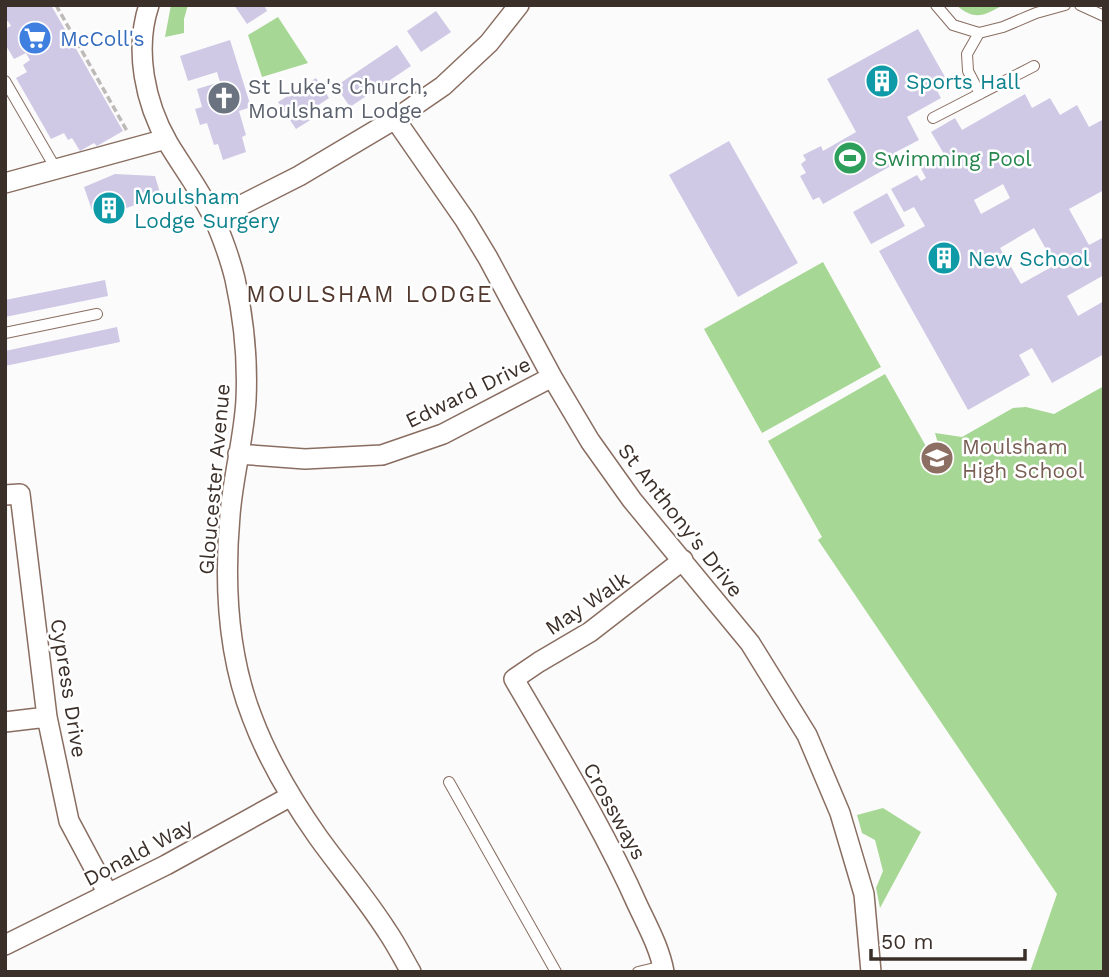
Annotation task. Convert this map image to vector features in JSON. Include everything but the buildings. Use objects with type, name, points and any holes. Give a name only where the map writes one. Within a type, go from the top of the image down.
[{"type":"street","name":"Gloucester Avenue","points":[[149,5],[142,48],[149,99],[166,139],[214,219],[234,276],[246,342],[246,402],[230,514],[227,590],[230,632],[251,717],[291,796],[387,931],[411,972]]},
{"type":"street","points":[[214,219],[299,176],[395,119],[443,86],[488,43],[519,5]]},
{"type":"street","name":"St Anthony's Drive","points":[[395,119],[465,220],[552,377],[597,451],[632,500],[750,643],[807,735],[840,813],[864,894],[871,972]]},
{"type":"street","points":[[5,183],[166,139]]},
{"type":"street","name":"Edward Drive","points":[[238,454],[305,459],[382,455],[443,434],[552,377]]},
{"type":"street","name":"Cypress Drive","points":[[5,495],[20,494],[47,717],[69,821],[108,894]]},
{"type":"street","name":"May Walk","points":[[514,679],[590,632],[683,560]]},
{"type":"street","name":"Crossways","points":[[514,679],[625,876],[663,969]]},
{"type":"street","points":[[5,722],[47,717]]},
{"type":"street","name":"Donald Way","points":[[5,945],[166,864],[291,796]]},
{"type":"lane","points":[[936,5],[953,25],[979,33],[1065,5]]},
{"type":"lane","points":[[1080,5],[1104,16]]},
{"type":"lane","points":[[979,33],[967,54],[968,71],[980,94]]},
{"type":"lane","points":[[933,118],[1034,66]]},
{"type":"lane","points":[[5,81],[56,170]]},
{"type":"lane","points":[[5,333],[97,314]]},
{"type":"lane","points":[[449,782],[556,972]]},
{"type":"lane","points":[[638,972],[663,969]]},
{"type":"path","points":[[56,5],[137,148]]},
{"type":"green space","points":[[171,5],[188,5],[184,33],[165,37]]},
{"type":"green space","points":[[956,5],[1003,5],[990,12],[974,15]]},
{"type":"green space","points":[[278,17],[308,63],[262,77],[248,35]]},
{"type":"green space","points":[[823,262],[881,367],[762,433],[704,329]]},
{"type":"green space","points":[[885,374],[940,471],[945,468],[935,433],[962,437],[1013,408],[1026,407],[1054,414],[1104,386],[1104,972],[1030,972],[1057,894],[818,540],[822,537],[768,441]]},
{"type":"green space","points":[[883,808],[921,832],[880,908],[876,888],[883,871],[875,840],[862,833],[857,815]]},
{"type":"place","name":"McColl's","points":[[35,38]]},
{"type":"place","name":"Sports Hall","points":[[882,81]]},
{"type":"place","name":"St Luke's Church, Moulsham Lodge","points":[[224,98]]},
{"type":"place","name":"Swimming Pool","points":[[850,158]]},
{"type":"place","name":"Moulsham Lodge Surgery","points":[[109,208]]},
{"type":"place","name":"New School","points":[[944,258]]},
{"type":"place","name":"Moulsham High School","points":[[937,458]]},
{"type":"district","name":"MOULSHAM LODGE","points":[[370,294]]}]
